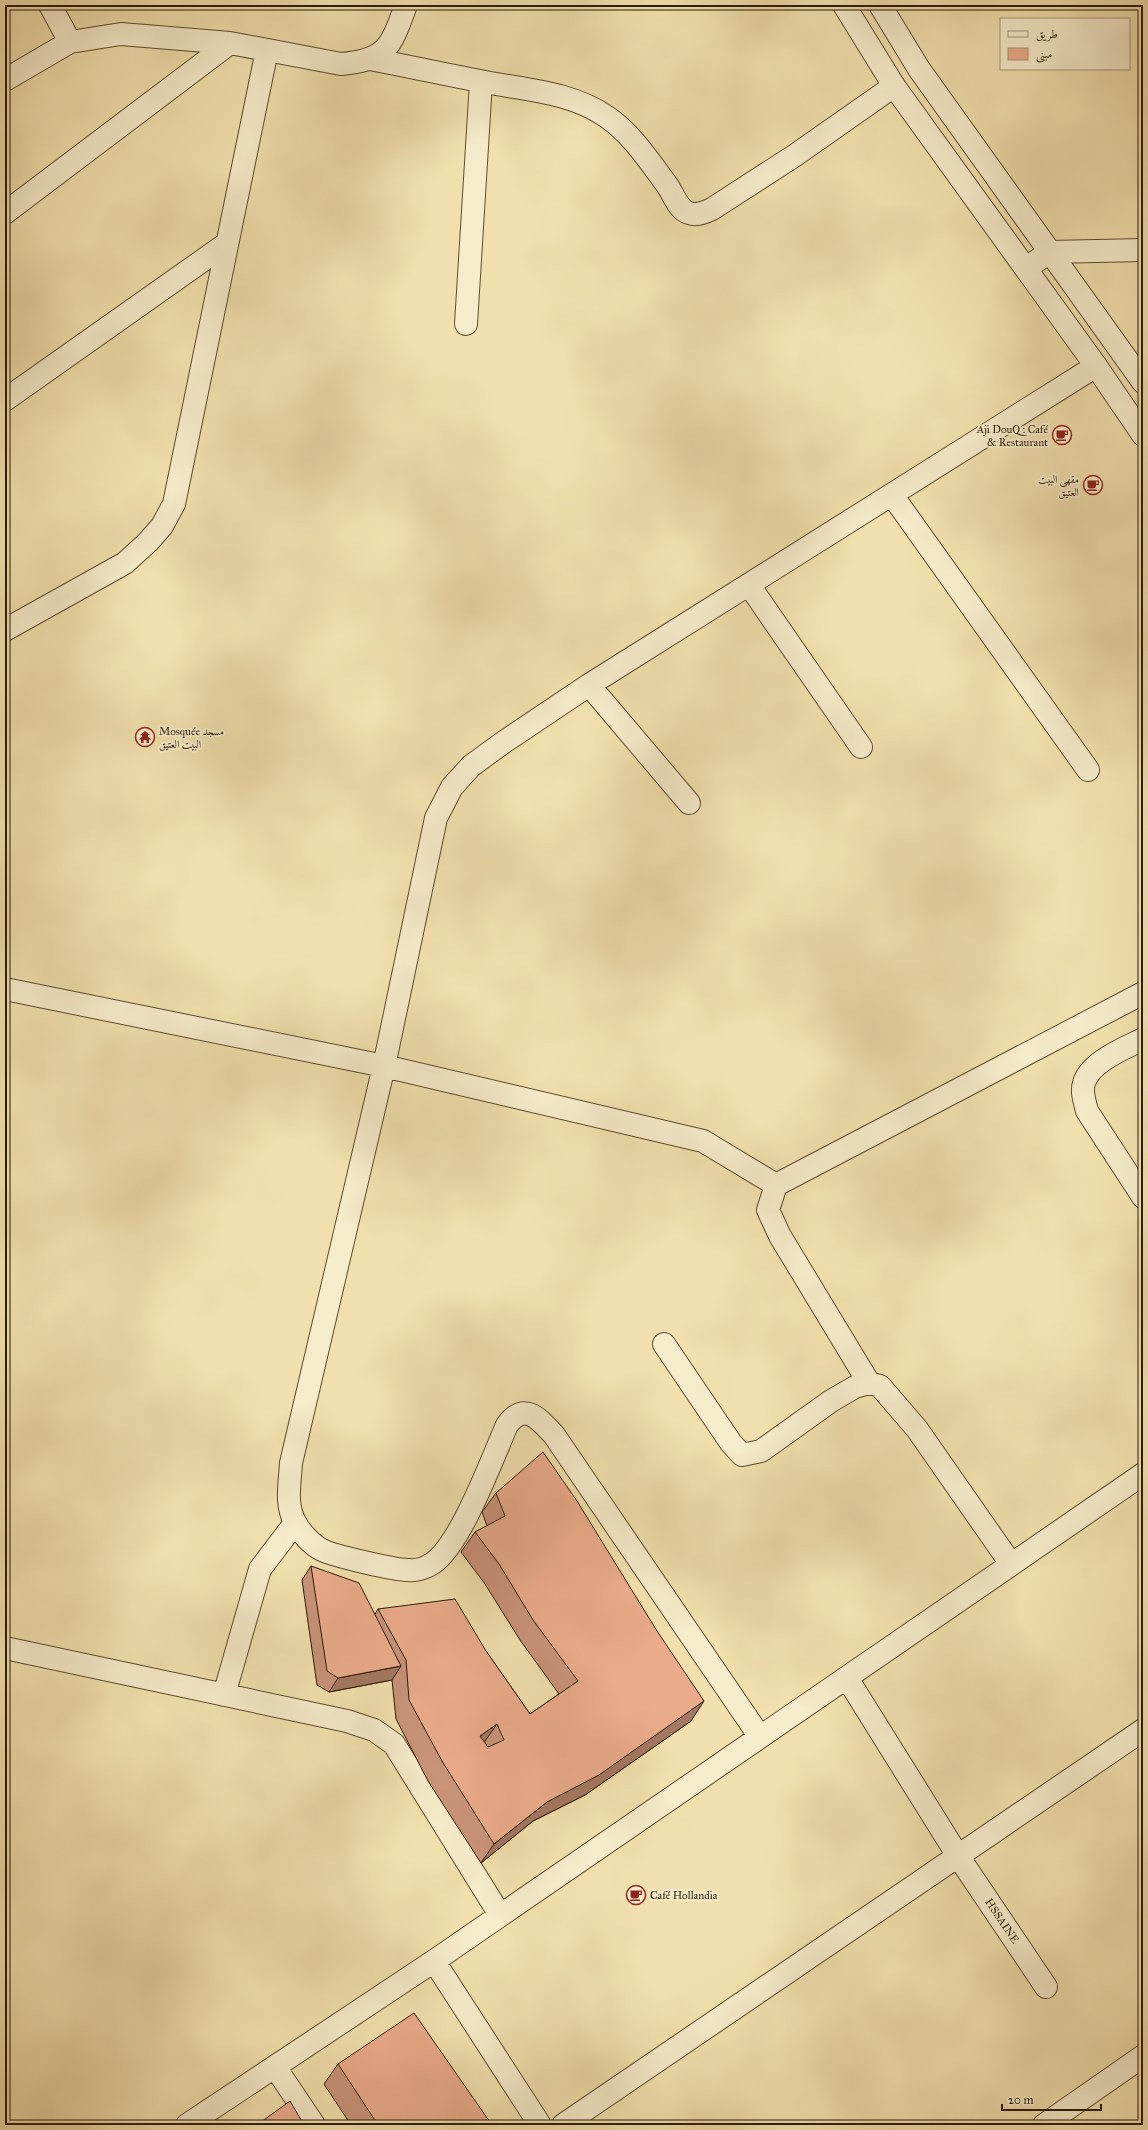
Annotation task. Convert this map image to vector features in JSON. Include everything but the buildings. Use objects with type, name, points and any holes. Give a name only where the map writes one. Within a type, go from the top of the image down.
[{"type":"street","points":[[50,5],[70,42]]},
{"type":"street","points":[[5,80],[70,42],[121,34],[230,43],[341,64],[359,63],[383,53],[394,38],[406,5]]},
{"type":"street","points":[[844,5],[894,86],[1096,366],[1143,435]]},
{"type":"street","points":[[880,5],[919,69],[1143,382]]},
{"type":"street","points":[[5,213],[230,43]]},
{"type":"street","points":[[5,630],[125,563],[148,542],[162,526],[174,504],[226,244],[267,50]]},
{"type":"street","points":[[370,59],[481,82],[554,94],[594,108],[615,122],[639,148],[668,186],[681,208],[689,214],[701,213],[712,209],[794,156],[894,86]]},
{"type":"street","points":[[466,324],[481,82]]},
{"type":"street","points":[[5,400],[226,244]]},
{"type":"street","points":[[1026,268],[1050,252],[1143,250]]},
{"type":"street","points":[[760,1737],[554,1435],[534,1416],[520,1413],[514,1416],[507,1425],[454,1540],[441,1556],[423,1569],[408,1570],[322,1550],[306,1537],[295,1523],[290,1509],[288,1496],[291,1463],[384,1066],[436,818],[449,793],[472,766],[589,685],[1096,366]]},
{"type":"street","points":[[892,495],[1088,770]]},
{"type":"street","points":[[749,585],[862,747]]},
{"type":"street","points":[[589,685],[689,803]]},
{"type":"street","points":[[5,989],[384,1066],[703,1141],[776,1185]]},
{"type":"street","points":[[869,1384],[780,1236],[768,1210],[776,1185],[1143,993]]},
{"type":"street","points":[[1143,1039],[1107,1058],[1088,1074],[1084,1084],[1084,1096],[1088,1111],[1143,1197]]},
{"type":"street","points":[[664,1344],[731,1443],[742,1455],[761,1451],[831,1401],[855,1387],[869,1384],[880,1386],[917,1429],[1011,1564]]},
{"type":"street","points":[[187,2125],[434,1961],[1143,1474]]},
{"type":"street","points":[[224,1695],[260,1569],[295,1523]]},
{"type":"street","points":[[5,1648],[347,1720],[374,1730],[394,1744],[500,1915]]},
{"type":"street","name":"HSSAINE","points":[[847,1678],[958,1856],[1046,1987]]},
{"type":"street","points":[[563,2125],[1143,1730]]},
{"type":"street","points":[[434,1961],[540,2125]]},
{"type":"street","points":[[1044,2125],[1143,2056]]},
{"type":"street","points":[[275,2067],[314,2125]]},
{"type":"place","name":"Aji DouQ : Café & Restaurant","points":[[1062,435]]},
{"type":"place","name":"مقهى البيت العتيق","points":[[1093,485]]},
{"type":"place","name":"Mosquée مسجد البيت العتيق","points":[[145,737]]},
{"type":"place","name":"Café Hollandia","points":[[636,1895]]}]
